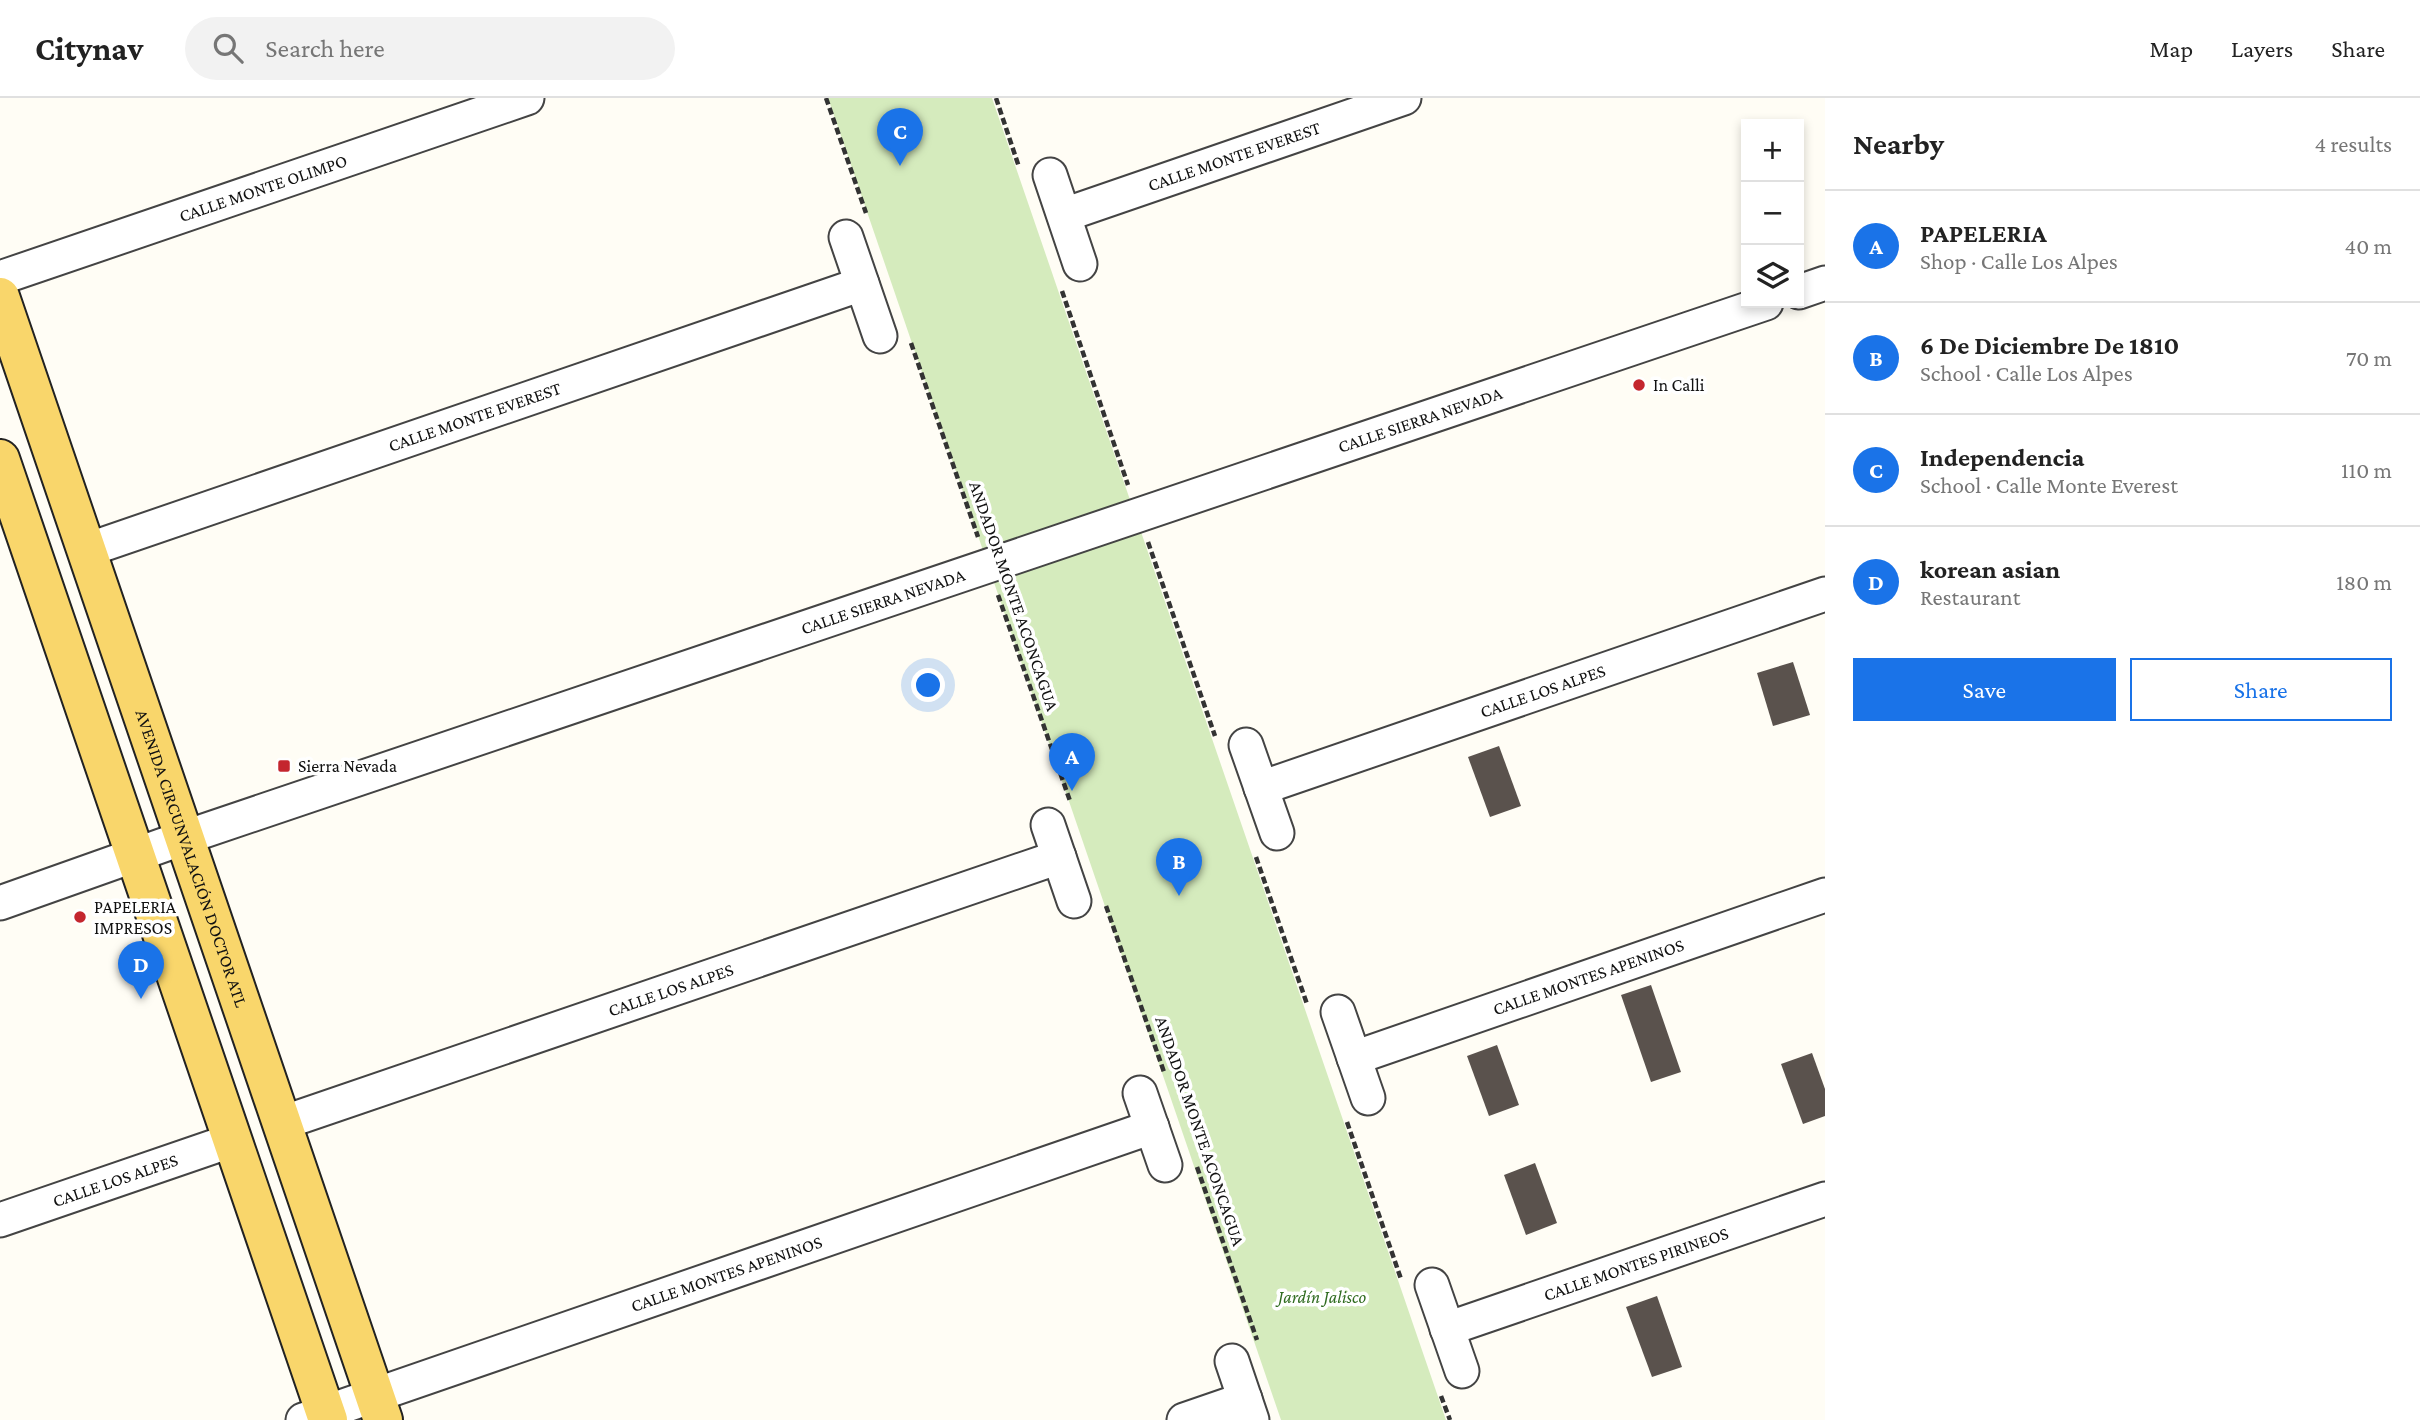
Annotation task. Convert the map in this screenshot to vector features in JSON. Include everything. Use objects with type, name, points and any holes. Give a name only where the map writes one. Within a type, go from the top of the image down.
[{"type":"main road","name":"AVENIDA CIRCUNVALACIÓN DOCTOR ATL","points":[[0,297],[186,837],[378,1408]]},
{"type":"main road","points":[[0,459],[233,1140],[319,1417]]},
{"type":"street","name":"CALLE MONTE OLIMPO","points":[[0,278],[527,98]]},
{"type":"street","name":"CALLE MONTE EVEREST","points":[[1064,215],[1405,98]]},
{"type":"street","points":[[1050,175],[1080,264]]},
{"type":"street","points":[[856,226],[862,284],[893,334]]},
{"type":"street","points":[[1804,290],[1825,283]]},
{"type":"street","name":"CALLE MONTE EVEREST","points":[[87,550],[862,284]]},
{"type":"street","name":"CALLE SIERRA NEVADA","points":[[0,903],[186,837],[1751,308]]},
{"type":"street","name":"CALLE LOS ALPES","points":[[1261,788],[1825,594]]},
{"type":"street","points":[[1246,745],[1277,833]]},
{"type":"street","points":[[1059,814],[1059,857],[1088,897]]},
{"type":"street","name":"CALLE LOS ALPES","points":[[282,1123],[1059,857]]},
{"type":"street","name":"CALLE MONTES APENINOS","points":[[1354,1058],[1825,895]]},
{"type":"street","points":[[1338,1012],[1368,1098]]},
{"type":"street","points":[[1153,1085],[1152,1128],[1179,1161]]},
{"type":"street","name":"CALLE MONTES APENINOS","points":[[319,1417],[378,1408],[1152,1128]]},
{"type":"street","name":"CALLE LOS ALPES","points":[[0,1220],[233,1140]]},
{"type":"street","name":"CALLE MONTES PIRINEOS","points":[[1447,1329],[1825,1199]]},
{"type":"street","points":[[1432,1285],[1462,1371]]},
{"type":"street","points":[[1184,1420],[1249,1409],[1245,1351]]},
{"type":"path","points":[[826,98],[856,226]]},
{"type":"path","name":"ANDADOR MONTE ACONCAGUA","points":[[893,334],[988,566],[1059,814]]},
{"type":"path","name":"ANDADOR MONTE ACONCAGUA","points":[[1088,897],[1153,1085]]},
{"type":"path","name":"ANDADOR MONTE ACONCAGUA","points":[[1179,1161],[1245,1351]]},
{"type":"green space","name":"Jardín Jalisco","points":[[828,98],[992,98],[1446,1420],[1281,1420]]},
{"type":"building","points":[[1793,662],[1810,715],[1773,726],[1757,673]]},
{"type":"building","points":[[1499,746],[1521,806],[1490,817],[1468,757]]},
{"type":"building","points":[[1651,985],[1681,1072],[1651,1082],[1621,995]]},
{"type":"building","points":[[1497,1045],[1519,1105],[1489,1116],[1467,1056]]},
{"type":"building","points":[[1812,1053],[1825,1089],[1825,1116],[1803,1124],[1781,1064]]},
{"type":"building","points":[[1535,1163],[1557,1223],[1526,1235],[1504,1175]]},
{"type":"building","points":[[1657,1296],[1682,1367],[1652,1377],[1626,1307]]},
{"type":"place","name":"Independencia","points":[[900,166]]},
{"type":"place","name":"In Calli","points":[[1639,385]]},
{"type":"place","name":"Sierra Nevada","points":[[284,766]]},
{"type":"place","name":"PAPELERIA","points":[[1072,791]]},
{"type":"place","name":"6 De Diciembre De 1810","points":[[1179,896]]},
{"type":"place","name":"PAPELERIA IMPRESOS","points":[[80,917]]},
{"type":"place","name":"korean asian","points":[[141,999]]}]
